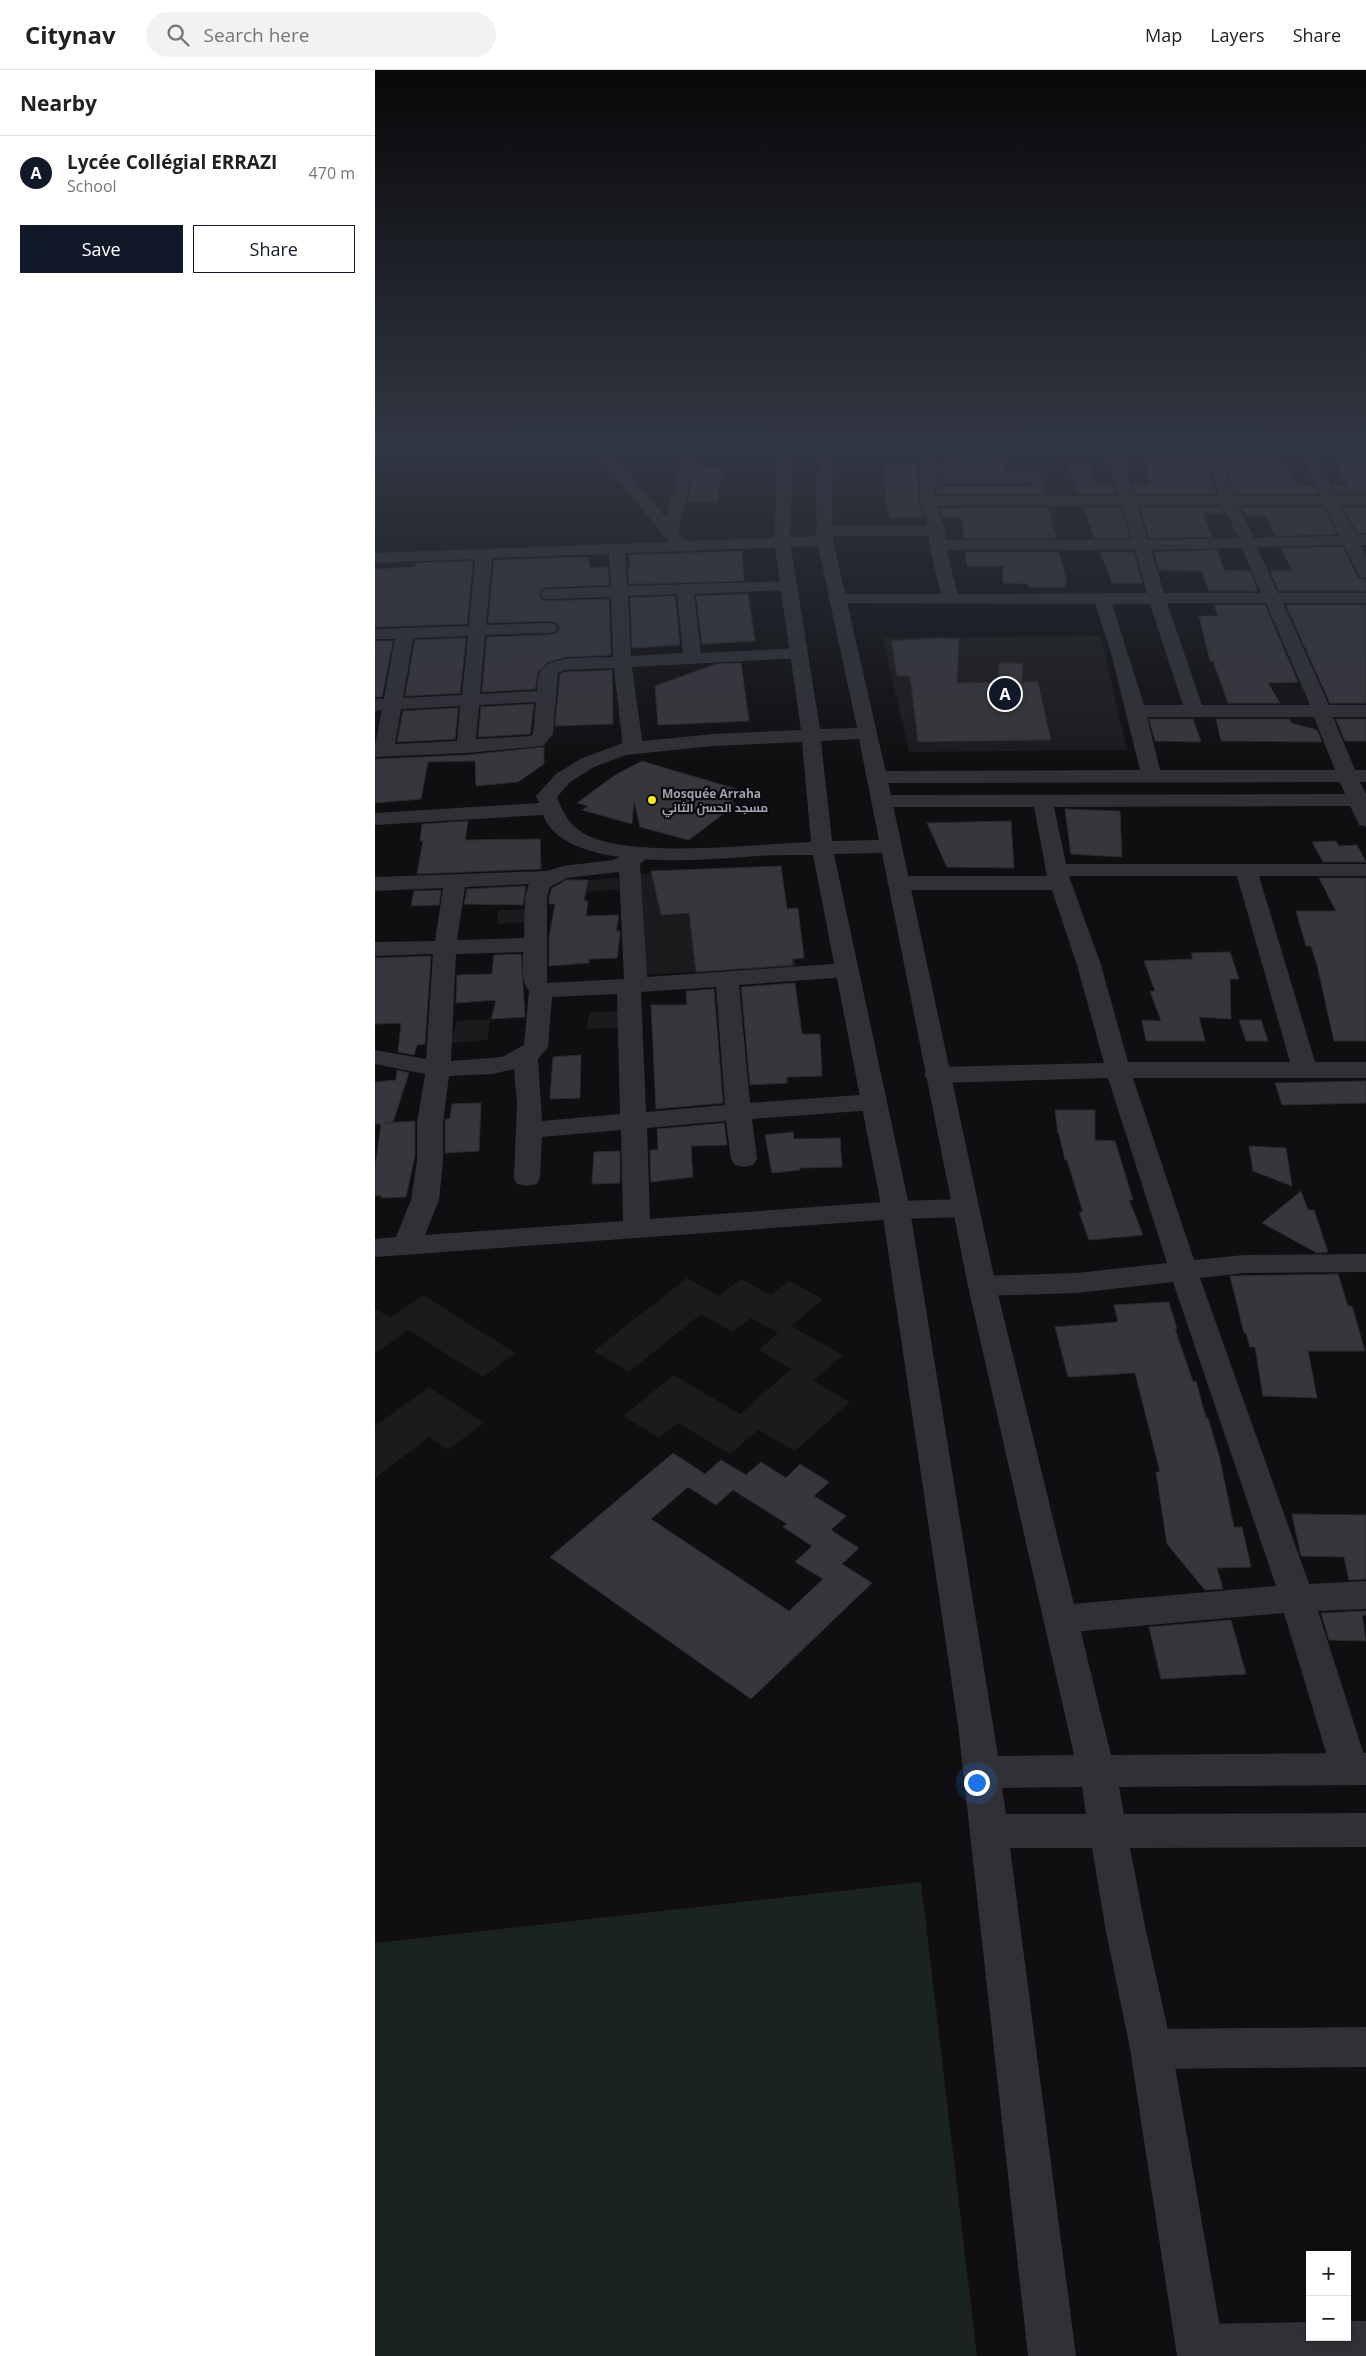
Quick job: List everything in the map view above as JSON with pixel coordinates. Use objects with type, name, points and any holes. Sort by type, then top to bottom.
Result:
[{"type":"street","points":[[375,558],[535,552]]},
{"type":"street","points":[[617,552],[625,705],[633,747]]},
{"type":"street","points":[[783,552],[811,736],[822,848],[896,1210],[983,1772],[1052,2356]]},
{"type":"street","points":[[827,552],[879,789],[981,1286],[1097,1771],[1107,1831],[1151,2049],[1201,2352],[1366,2344]]},
{"type":"street","points":[[940,552],[951,599]]},
{"type":"street","points":[[1143,552],[1194,711]]},
{"type":"street","points":[[1252,552],[1322,711],[1358,776],[1366,821]]},
{"type":"street","points":[[1354,552],[1366,573]]},
{"type":"street","points":[[466,747],[484,554]]},
{"type":"street","points":[[405,632],[383,704],[379,751],[529,743],[539,740],[543,734],[545,696],[550,670],[549,587],[619,591],[788,585]]},
{"type":"street","points":[[685,589],[693,658]]},
{"type":"street","points":[[1102,598],[1119,649],[1151,776]]},
{"type":"street","points":[[837,599],[1366,598]]},
{"type":"street","points":[[375,634],[477,630],[549,640]]},
{"type":"street","points":[[550,670],[561,665],[799,653]]},
{"type":"street","points":[[383,704],[545,696]]},
{"type":"street","points":[[1136,711],[1366,711]]},
{"type":"street","points":[[546,803],[563,778],[587,763],[605,755],[633,747],[713,740],[867,733]]},
{"type":"street","points":[[879,789],[1151,776],[1358,776]]},
{"type":"street","points":[[879,789],[1043,801],[1362,800]]},
{"type":"street","points":[[983,1772],[1358,1769],[1183,1270],[1118,1070],[1089,965],[1058,876],[1043,801]]},
{"type":"street","points":[[375,807],[546,803]]},
{"type":"street","points":[[375,819],[546,803]]},
{"type":"street","points":[[546,803],[563,830],[600,847],[635,858]]},
{"type":"street","points":[[375,884],[550,877],[635,858],[890,846]]},
{"type":"street","points":[[635,858],[633,985],[637,1229]]},
{"type":"street","points":[[898,883],[1246,870],[1366,870]]},
{"type":"street","points":[[1246,870],[1305,1070]]},
{"type":"street","points":[[550,877],[540,884],[536,897],[534,977],[536,985],[541,990],[847,970]]},
{"type":"street","points":[[407,1246],[425,1200],[430,1161],[430,1123],[438,1068],[445,947],[455,881]]},
{"type":"street","points":[[375,949],[535,945]]},
{"type":"street","points":[[727,979],[744,1160]]},
{"type":"street","points":[[375,1057],[438,1068],[502,1065],[526,1058],[537,1047],[541,990]]},
{"type":"street","points":[[526,1058],[529,1096],[527,1178]]},
{"type":"street","points":[[937,1075],[1118,1070],[1366,1070]]},
{"type":"street","points":[[529,1130],[873,1102]]},
{"type":"street","points":[[375,1248],[896,1210],[965,1208]]},
{"type":"street","points":[[981,1286],[1077,1283],[1244,1264],[1366,1263]]},
{"type":"street","points":[[1061,1619],[1297,1598],[1366,1596]]},
{"type":"street","points":[[990,1831],[1366,1830]]},
{"type":"street","points":[[1151,2049],[1366,2047]]},
{"type":"shaded area","points":[[1101,636],[1127,750],[909,752],[883,638]]},
{"type":"shaded area","points":[[781,866],[796,967],[636,975],[632,874]]},
{"type":"shaded area","points":[[618,878],[619,889],[586,892],[588,880]]},
{"type":"shaded area","points":[[526,909],[525,922],[497,924],[498,910]]},
{"type":"shaded area","points":[[621,1011],[620,1028],[586,1029],[590,1012]]},
{"type":"shaded area","points":[[491,1019],[487,1040],[450,1043],[457,1021]]},
{"type":"shaded area","points":[[687,1278],[719,1296],[741,1279],[771,1295],[789,1281],[823,1299],[791,1326],[843,1355],[813,1381],[850,1402],[795,1451],[758,1430],[730,1454],[678,1423],[659,1438],[623,1416],[674,1375],[740,1414],[791,1369],[759,1350],[778,1333],[751,1318],[733,1332],[701,1314],[629,1372],[594,1351]]},
{"type":"shaded area","points":[[423,1295],[515,1353],[483,1377],[408,1330],[375,1354],[375,1308],[390,1318]]},
{"type":"shaded area","points":[[429,1387],[484,1423],[448,1450],[429,1437],[375,1478],[375,1426]]},
{"type":"shaded area","points":[[921,1882],[977,2356],[375,2356],[375,1943]]},
{"type":"building","points":[[742,552],[744,581],[629,584],[628,567],[631,567],[629,555]]},
{"type":"building","points":[[965,552],[1059,552],[1067,583],[1065,583],[1066,587],[1028,587],[1028,584],[1003,583],[1003,566],[967,566]]},
{"type":"building","points":[[1100,552],[1134,552],[1142,583],[1112,583]]},
{"type":"building","points":[[1154,552],[1218,552],[1224,570],[1250,571],[1258,591],[1209,591],[1202,571],[1159,570]]},
{"type":"building","points":[[1283,552],[1345,552],[1358,578],[1366,580],[1366,591],[1279,591],[1270,571],[1292,571]]},
{"type":"building","points":[[588,557],[590,568],[608,567],[609,585],[549,587],[541,589],[539,595],[543,600],[549,601],[609,599],[611,655],[566,657],[548,662],[538,672],[535,689],[482,692],[487,637],[549,635],[557,633],[560,628],[557,623],[549,621],[488,623],[494,560]]},
{"type":"building","points":[[473,561],[467,624],[375,627],[375,569],[415,567],[416,563]]},
{"type":"building","points":[[748,594],[755,641],[702,644],[696,596]]},
{"type":"building","points":[[675,596],[680,645],[632,648],[630,598]]},
{"type":"building","points":[[1214,605],[1265,605],[1298,682],[1268,683],[1280,703],[1228,703],[1213,661],[1210,661],[1199,616],[1218,616]]},
{"type":"building","points":[[1286,605],[1366,605],[1366,703],[1330,703]]},
{"type":"building","points":[[466,638],[460,693],[405,696],[415,640]]},
{"type":"building","points":[[939,638],[959,639],[957,683],[999,682],[999,663],[1023,663],[1022,682],[1038,682],[1051,740],[918,742],[910,676],[897,676],[891,641]]},
{"type":"building","points":[[375,641],[393,641],[382,697],[375,697]]},
{"type":"building","points":[[741,663],[749,721],[658,725],[655,686],[716,664]]},
{"type":"building","points":[[612,670],[613,724],[555,726],[560,674],[564,672]]},
{"type":"building","points":[[534,704],[530,734],[478,737],[481,707]]},
{"type":"building","points":[[458,708],[455,739],[397,742],[403,711]]},
{"type":"building","points":[[1149,719],[1193,719],[1201,742],[1155,741]]},
{"type":"building","points":[[1216,719],[1289,719],[1291,723],[1317,730],[1322,742],[1221,741]]},
{"type":"building","points":[[1336,719],[1366,719],[1366,741],[1345,741]]},
{"type":"building","points":[[544,747],[544,764],[518,782],[476,786],[475,761],[428,762],[421,799],[375,803],[375,759],[466,755]]},
{"type":"building","name":"Mosquée Arraha مسجد الحسن الثاني","points":[[642,761],[747,792],[730,802],[736,804],[689,840],[640,827],[634,801],[632,824],[582,810],[588,806],[577,803],[615,775]]},
{"type":"building","points":[[1065,809],[1120,811],[1122,857],[1071,854]]},
{"type":"building","points":[[468,821],[465,840],[540,839],[541,869],[417,874],[423,841],[420,841],[422,824]]},
{"type":"building","points":[[1011,821],[1014,868],[947,867],[927,823]]},
{"type":"building","points":[[1336,841],[1339,846],[1357,845],[1366,862],[1323,862],[1312,842]]},
{"type":"building","points":[[781,866],[787,909],[798,908],[804,958],[792,959],[793,965],[696,972],[689,913],[661,915],[651,871]]},
{"type":"building","points":[[1319,878],[1366,878],[1366,1041],[1334,1041],[1317,965],[1311,946],[1306,946],[1296,911],[1336,911]]},
{"type":"building","points":[[566,880],[588,880],[584,901],[588,901],[586,916],[619,915],[616,931],[620,931],[617,958],[589,959],[589,963],[549,966],[549,937],[555,904],[549,904],[549,897],[552,888]]},
{"type":"building","points":[[526,886],[523,905],[464,904],[467,889]]},
{"type":"building","points":[[441,890],[439,905],[411,906],[414,891]]},
{"type":"building","points":[[1230,952],[1239,979],[1230,979],[1231,1019],[1199,1017],[1205,1041],[1146,1041],[1142,1020],[1161,1021],[1150,991],[1155,991],[1144,961],[1193,959],[1191,953]]},
{"type":"building","points":[[521,954],[525,1017],[491,1019],[496,1000],[456,1003],[457,975],[492,974],[494,955]]},
{"type":"building","points":[[431,956],[425,1044],[417,1045],[414,1055],[398,1052],[401,1023],[375,1024],[375,958]]},
{"type":"building","points":[[795,983],[802,1034],[820,1034],[822,1076],[787,1077],[787,1083],[750,1085],[741,987]]},
{"type":"building","points":[[714,989],[723,1103],[656,1109],[651,1005],[687,1005],[686,991]]},
{"type":"building","points":[[1239,1020],[1261,1020],[1268,1041],[1246,1041]]},
{"type":"building","points":[[581,1055],[580,1098],[550,1099],[553,1057]]},
{"type":"building","points":[[397,1070],[409,1073],[393,1122],[384,1123],[415,1121],[415,1155],[406,1197],[381,1198],[381,1195],[375,1196],[375,1168],[381,1124],[375,1124],[375,1082],[396,1080]]},
{"type":"building","points":[[1366,1081],[1366,1103],[1282,1105],[1275,1083]]},
{"type":"building","points":[[481,1103],[479,1151],[445,1153],[445,1119],[450,1119],[452,1104]]},
{"type":"building","points":[[1055,1110],[1095,1110],[1095,1140],[1115,1141],[1133,1200],[1129,1200],[1143,1235],[1089,1240],[1079,1212],[1083,1212],[1058,1134]]},
{"type":"building","points":[[724,1123],[727,1145],[691,1146],[693,1177],[651,1182],[650,1150],[658,1150],[657,1129]]},
{"type":"building","points":[[793,1132],[794,1139],[840,1138],[842,1167],[800,1168],[800,1170],[772,1173],[765,1135]]},
{"type":"building","points":[[1249,1146],[1286,1148],[1292,1186],[1253,1171]]},
{"type":"building","points":[[620,1151],[620,1183],[592,1184],[594,1152]]},
{"type":"building","points":[[1301,1191],[1308,1210],[1314,1210],[1328,1252],[1317,1253],[1262,1223]]},
{"type":"building","points":[[1338,1274],[1348,1306],[1352,1306],[1365,1351],[1308,1351],[1317,1398],[1263,1396],[1255,1347],[1250,1347],[1246,1333],[1244,1333],[1230,1276]]},
{"type":"building","points":[[1169,1302],[1177,1329],[1175,1329],[1193,1382],[1196,1381],[1219,1455],[1234,1527],[1242,1527],[1251,1567],[1217,1568],[1223,1589],[1205,1590],[1167,1544],[1156,1472],[1160,1472],[1135,1373],[1068,1377],[1055,1327],[1118,1322],[1114,1305]]},
{"type":"building","points":[[673,1453],[705,1474],[721,1460],[746,1475],[761,1462],[786,1478],[800,1464],[829,1482],[814,1496],[846,1516],[831,1530],[859,1548],[842,1564],[872,1583],[751,1699],[550,1557]],"holes":[[[688,1487],[716,1505],[733,1490],[787,1524],[783,1527],[812,1546],[795,1562],[823,1579],[789,1611],[651,1519]]]},
{"type":"building","points":[[1292,1514],[1366,1515],[1366,1579],[1349,1580],[1344,1557],[1301,1556]]},
{"type":"building","points":[[1366,1611],[1366,1615],[1362,1615],[1366,1641],[1329,1640],[1321,1613]]},
{"type":"building","points":[[1231,1620],[1246,1674],[1161,1679],[1149,1627]]},
{"type":"place","name":"Lycée Collégial ERRAZI","points":[[1005,694]]},
{"type":"place","name":"Mosquée Arraha مسجد الحسن الثاني","points":[[652,800]]}]
